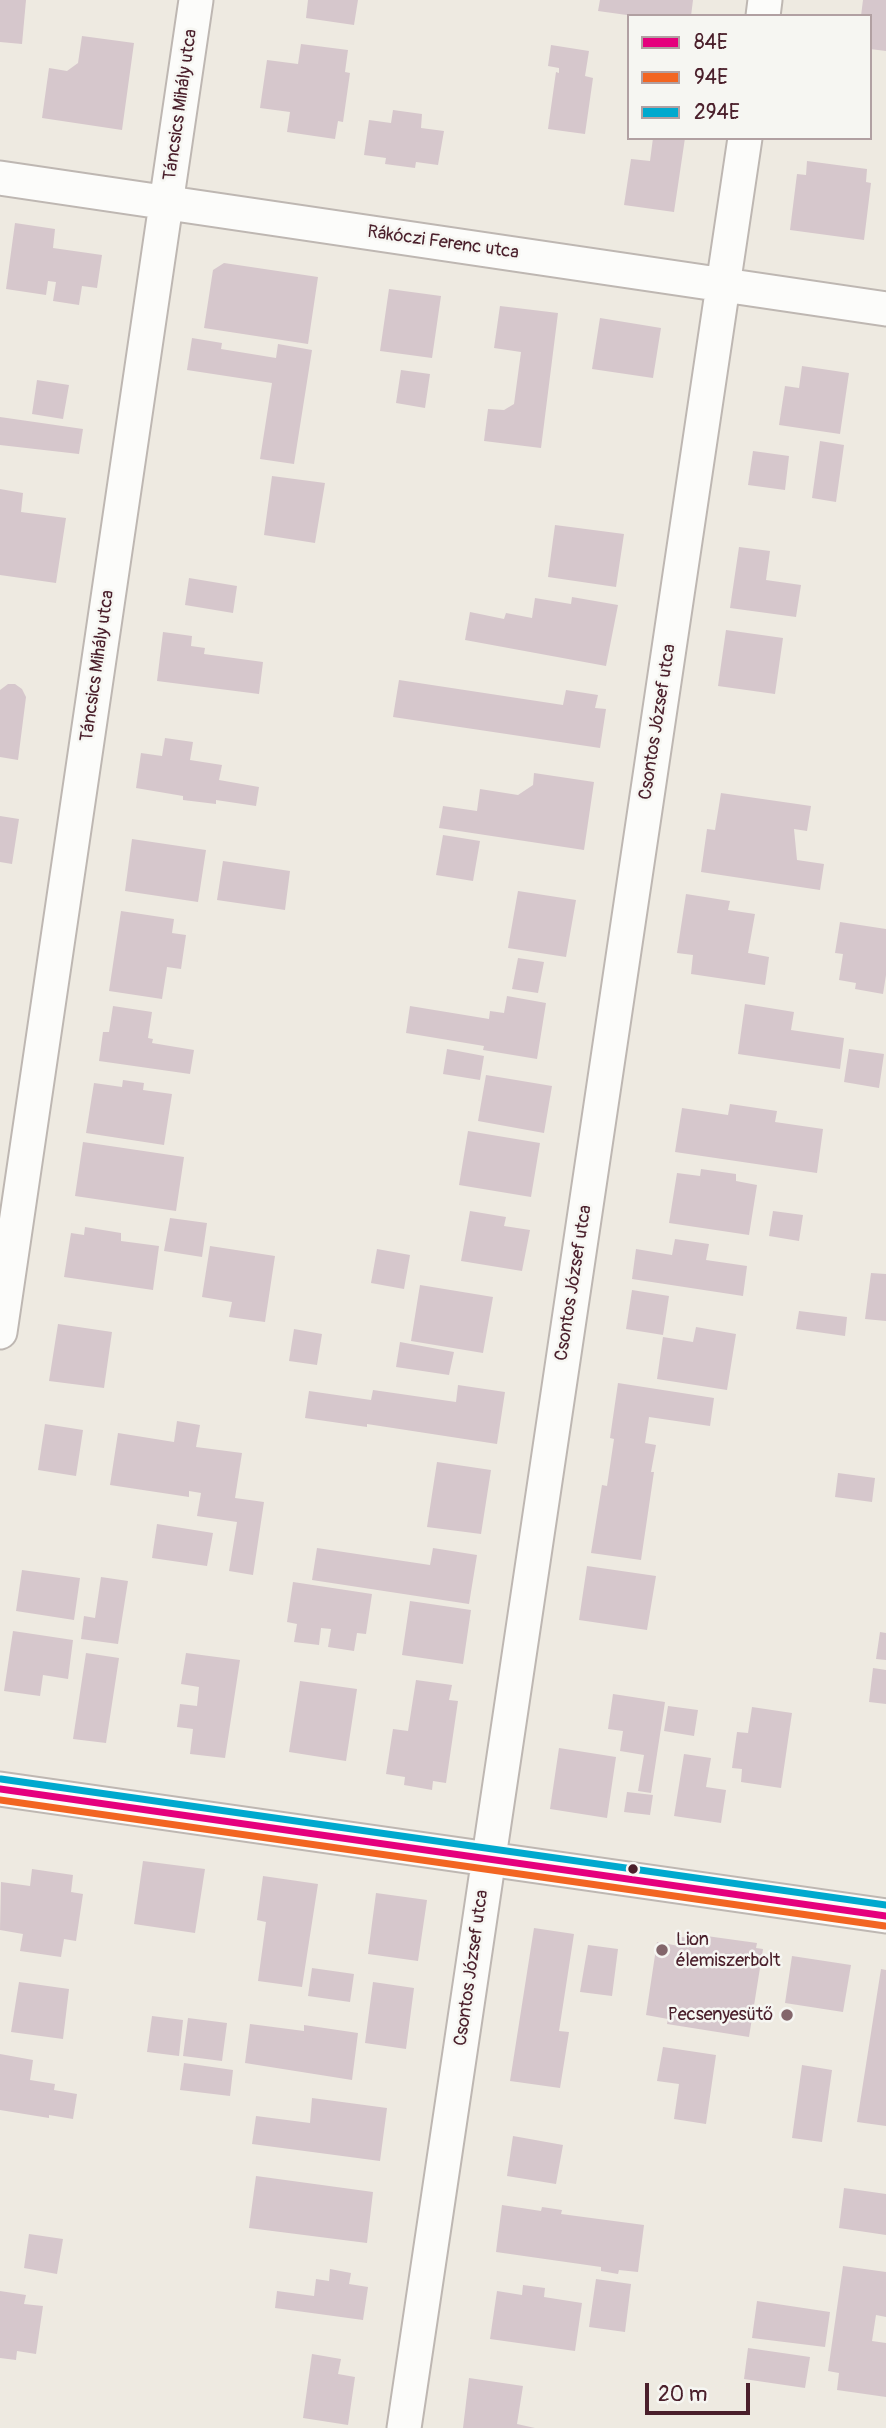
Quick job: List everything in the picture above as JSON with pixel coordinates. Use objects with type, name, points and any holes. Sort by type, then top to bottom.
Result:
[{"type":"street","name":"Táncsics Mihály utca","points":[[0,1332],[196,0]]},
{"type":"street","name":"Csontos József utca","points":[[404,2428],[746,140]]},
{"type":"street","name":"Rákóczi Ferenc utca","points":[[0,178],[886,309]]},
{"type":"street","points":[[0,1789],[886,1916]]},
{"type":"building","points":[[0,0],[26,0],[22,44],[0,42]]},
{"type":"building","points":[[308,0],[358,0],[354,25],[306,18]]},
{"type":"building","points":[[600,0],[693,0],[691,14],[627,15],[598,11]]},
{"type":"building","points":[[863,0],[886,0],[886,51],[872,49],[872,14],[861,14]]},
{"type":"building","points":[[82,36],[134,43],[122,130],[42,118],[49,68],[67,71],[78,63]]},
{"type":"building","points":[[301,44],[348,50],[345,72],[350,73],[343,122],[338,121],[335,139],[287,132],[290,112],[260,108],[267,60],[298,64]]},
{"type":"building","points":[[551,45],[589,51],[585,76],[593,78],[585,134],[548,129],[556,72],[559,73],[559,68],[548,66]]},
{"type":"building","points":[[393,110],[422,114],[421,128],[444,131],[438,165],[416,162],[415,168],[385,164],[386,158],[364,155],[369,120],[391,123]]},
{"type":"building","points":[[653,140],[685,140],[674,212],[624,205],[631,159],[650,161]]},
{"type":"building","points":[[807,161],[867,169],[866,182],[871,183],[864,240],[790,230],[797,174],[806,175]]},
{"type":"building","points":[[15,223],[55,229],[53,248],[102,255],[97,288],[82,286],[79,305],[53,301],[56,282],[48,281],[46,295],[6,289]]},
{"type":"building","points":[[224,263],[318,277],[308,344],[204,328],[213,270]]},
{"type":"building","points":[[389,289],[441,296],[432,358],[380,351]]},
{"type":"building","points":[[500,306],[558,313],[541,448],[484,441],[488,409],[504,410],[514,404],[521,352],[494,348]]},
{"type":"building","points":[[600,318],[661,328],[653,378],[592,369]]},
{"type":"building","points":[[192,338],[222,343],[221,349],[276,358],[278,344],[312,350],[294,464],[260,459],[272,383],[187,370]]},
{"type":"building","points":[[802,366],[849,373],[840,434],[779,425],[785,386],[799,388]]},
{"type":"building","points":[[401,370],[430,374],[425,408],[396,403]]},
{"type":"building","points":[[37,380],[69,385],[63,419],[32,414]]},
{"type":"building","points":[[0,417],[83,429],[79,454],[0,445]]},
{"type":"building","points":[[820,441],[844,445],[836,502],[812,498]]},
{"type":"building","points":[[753,451],[789,456],[785,490],[748,485]]},
{"type":"building","points":[[272,476],[325,483],[315,543],[264,535]]},
{"type":"building","points":[[0,489],[23,493],[21,512],[66,518],[56,583],[0,575]]},
{"type":"building","points":[[555,525],[624,534],[616,587],[548,577]]},
{"type":"building","points":[[739,547],[770,551],[766,580],[801,585],[796,617],[730,608]]},
{"type":"building","points":[[189,578],[237,586],[233,613],[185,605]]},
{"type":"building","points":[[572,597],[618,605],[606,666],[465,640],[470,612],[504,619],[506,613],[532,618],[535,598],[571,604]]},
{"type":"building","points":[[726,630],[783,638],[775,694],[718,686]]},
{"type":"building","points":[[163,632],[192,636],[191,646],[205,648],[204,654],[263,662],[259,694],[157,681]]},
{"type":"building","points":[[399,680],[563,705],[566,690],[598,695],[595,708],[606,709],[600,748],[393,717]]},
{"type":"building","points":[[8,684],[15,684],[22,689],[26,697],[18,760],[0,757],[0,690]]},
{"type":"building","points":[[165,738],[193,742],[190,760],[222,765],[219,780],[259,787],[256,806],[216,800],[216,804],[183,800],[183,796],[136,788],[141,753],[162,756]]},
{"type":"building","points":[[534,773],[594,782],[584,850],[439,828],[443,806],[477,811],[480,789],[518,795],[533,785]]},
{"type":"building","points":[[721,793],[811,806],[807,831],[794,829],[797,860],[824,864],[820,890],[701,872],[707,829],[715,830]]},
{"type":"building","points":[[0,816],[19,819],[12,864],[0,862]]},
{"type":"building","points":[[443,835],[480,841],[473,881],[436,875]]},
{"type":"building","points":[[132,839],[206,850],[198,902],[125,891]]},
{"type":"building","points":[[223,861],[290,871],[285,910],[217,900]]},
{"type":"building","points":[[518,891],[576,900],[566,957],[508,948]]},
{"type":"building","points":[[686,894],[730,901],[728,910],[755,914],[748,953],[769,957],[765,985],[691,974],[693,955],[677,953]]},
{"type":"building","points":[[121,911],[174,919],[172,933],[186,935],[181,969],[167,967],[162,999],[109,991]]},
{"type":"building","points":[[840,922],[886,929],[886,975],[883,994],[855,989],[856,983],[839,980],[843,954],[835,953]]},
{"type":"building","points":[[518,958],[544,962],[538,993],[512,989]]},
{"type":"building","points":[[507,996],[546,1003],[537,1059],[483,1050],[484,1046],[406,1033],[410,1006],[489,1019],[490,1011],[504,1013]]},
{"type":"building","points":[[745,1004],[794,1012],[791,1030],[844,1038],[840,1069],[738,1054]]},
{"type":"building","points":[[113,1006],[152,1012],[148,1038],[153,1039],[152,1043],[194,1050],[190,1074],[99,1061],[103,1032],[109,1032]]},
{"type":"building","points":[[447,1049],[484,1056],[480,1080],[443,1074]]},
{"type":"building","points":[[849,1049],[884,1054],[879,1088],[844,1082]]},
{"type":"building","points":[[486,1075],[552,1086],[544,1133],[478,1121]]},
{"type":"building","points":[[123,1080],[144,1083],[143,1090],[172,1094],[164,1145],[86,1133],[94,1083],[122,1087]]},
{"type":"building","points":[[730,1104],[777,1111],[775,1122],[823,1129],[817,1173],[675,1152],[682,1108],[728,1115]]},
{"type":"building","points":[[468,1131],[540,1143],[531,1197],[459,1185]]},
{"type":"building","points":[[83,1142],[184,1157],[176,1211],[75,1196]]},
{"type":"building","points":[[701,1169],[736,1174],[736,1181],[757,1185],[749,1235],[669,1223],[677,1173],[700,1176]]},
{"type":"building","points":[[470,1211],[506,1217],[504,1226],[530,1230],[522,1271],[461,1261]]},
{"type":"building","points":[[773,1211],[803,1215],[799,1241],[769,1236]]},
{"type":"building","points":[[170,1218],[207,1223],[202,1257],[164,1251]]},
{"type":"building","points":[[85,1227],[121,1233],[121,1241],[159,1246],[153,1290],[64,1277],[71,1233],[84,1235]]},
{"type":"building","points":[[675,1239],[709,1244],[706,1260],[747,1266],[743,1296],[632,1279],[636,1249],[672,1255]]},
{"type":"building","points":[[210,1246],[275,1256],[265,1322],[229,1317],[232,1302],[202,1297]]},
{"type":"building","points":[[377,1249],[410,1255],[404,1289],[371,1283]]},
{"type":"building","points":[[871,1273],[886,1274],[886,1321],[865,1319]]},
{"type":"building","points":[[420,1285],[493,1297],[483,1353],[411,1341]]},
{"type":"building","points":[[632,1290],[669,1296],[663,1335],[626,1329]]},
{"type":"building","points":[[799,1311],[847,1317],[845,1336],[796,1329]]},
{"type":"building","points":[[58,1324],[112,1332],[104,1388],[49,1381]]},
{"type":"building","points":[[696,1327],[736,1334],[727,1390],[657,1379],[663,1337],[693,1342]]},
{"type":"building","points":[[294,1329],[322,1334],[317,1365],[289,1361]]},
{"type":"building","points":[[400,1342],[454,1352],[449,1375],[396,1367]]},
{"type":"building","points":[[618,1383],[714,1398],[710,1426],[649,1417],[645,1443],[656,1445],[641,1560],[591,1553],[602,1485],[607,1486],[614,1439],[610,1438]]},
{"type":"building","points":[[458,1385],[505,1392],[497,1444],[367,1424],[367,1427],[305,1418],[309,1391],[371,1400],[373,1390],[456,1402]]},
{"type":"building","points":[[177,1421],[200,1425],[196,1447],[242,1453],[235,1498],[264,1502],[253,1575],[229,1571],[237,1522],[197,1516],[201,1493],[189,1491],[189,1497],[110,1485],[118,1433],[174,1442]]},
{"type":"building","points":[[45,1424],[83,1430],[76,1476],[38,1470]]},
{"type":"building","points":[[437,1462],[491,1470],[481,1534],[427,1527]]},
{"type":"building","points":[[838,1473],[875,1478],[872,1502],[835,1497]]},
{"type":"building","points":[[157,1524],[213,1533],[207,1566],[152,1558]]},
{"type":"building","points":[[317,1548],[430,1565],[433,1548],[477,1555],[469,1604],[312,1580]]},
{"type":"building","points":[[587,1566],[656,1576],[647,1630],[579,1620]]},
{"type":"building","points":[[22,1570],[80,1578],[74,1620],[16,1611]]},
{"type":"building","points":[[101,1577],[128,1581],[118,1644],[81,1639],[84,1616],[95,1618]]},
{"type":"building","points":[[293,1582],[372,1594],[366,1634],[357,1633],[354,1651],[328,1647],[331,1629],[321,1628],[319,1645],[294,1642],[297,1624],[287,1622]]},
{"type":"building","points":[[410,1601],[471,1610],[463,1664],[402,1655]]},
{"type":"building","points":[[13,1631],[73,1640],[68,1679],[43,1675],[40,1696],[4,1691]]},
{"type":"building","points":[[880,1632],[886,1633],[886,1660],[876,1659]]},
{"type":"building","points":[[86,1653],[119,1658],[106,1743],[73,1739]]},
{"type":"building","points":[[186,1653],[240,1660],[225,1758],[190,1754],[193,1729],[177,1727],[180,1704],[197,1706],[199,1687],[181,1684]]},
{"type":"building","points":[[873,1668],[886,1670],[886,1704],[869,1702]]},
{"type":"building","points":[[416,1680],[452,1685],[449,1700],[458,1701],[446,1783],[433,1781],[432,1790],[404,1785],[405,1777],[386,1774],[393,1729],[408,1731]]},
{"type":"building","points":[[300,1681],[357,1689],[346,1761],[289,1752]]},
{"type":"building","points":[[613,1694],[665,1702],[651,1793],[638,1791],[644,1755],[620,1751],[623,1731],[608,1729]]},
{"type":"building","points":[[668,1706],[698,1710],[694,1736],[664,1731]]},
{"type":"building","points":[[752,1707],[792,1713],[781,1788],[741,1782],[742,1769],[732,1768],[737,1732],[748,1733]]},
{"type":"building","points":[[559,1748],[616,1757],[607,1818],[550,1809]]},
{"type":"building","points":[[684,1754],[711,1758],[706,1787],[726,1790],[721,1823],[674,1816]]},
{"type":"building","points":[[627,1792],[653,1795],[650,1815],[624,1812]]},
{"type":"building","points":[[143,1861],[205,1869],[195,1933],[134,1924]]},
{"type":"building","points":[[32,1869],[73,1875],[71,1892],[83,1894],[76,1941],[64,1939],[61,1957],[20,1951],[23,1934],[0,1930],[1,1882],[30,1886]]},
{"type":"building","points":[[263,1876],[318,1884],[302,1987],[258,1981],[266,1922],[257,1920]]},
{"type":"building","points":[[376,1893],[427,1900],[418,1961],[368,1954]]},
{"type":"building","points":[[534,1928],[574,1934],[559,2031],[569,2032],[560,2088],[510,2081]]},
{"type":"building","points":[[692,1934],[757,1943],[756,1948],[763,1949],[749,2037],[667,2024],[668,2019],[646,2015],[657,1942],[679,1946],[680,1937],[691,1938]]},
{"type":"building","points":[[588,1945],[618,1949],[612,1996],[580,1992]]},
{"type":"building","points":[[792,1956],[851,1965],[843,2012],[785,2003]]},
{"type":"building","points":[[312,1968],[354,1974],[350,2002],[308,1996]]},
{"type":"building","points":[[881,1969],[886,1970],[886,2126],[857,2122]]},
{"type":"building","points":[[19,1982],[69,1989],[63,2039],[11,2032]]},
{"type":"building","points":[[373,1982],[414,1988],[406,2049],[365,2043]]},
{"type":"building","points":[[152,2016],[183,2020],[179,2056],[147,2052]]},
{"type":"building","points":[[188,2018],[227,2023],[222,2061],[183,2056]]},
{"type":"building","points":[[250,2024],[304,2031],[304,2025],[358,2033],[352,2080],[245,2063]]},
{"type":"building","points":[[663,2047],[716,2055],[706,2124],[674,2119],[679,2084],[657,2081]]},
{"type":"building","points":[[0,2054],[33,2060],[30,2080],[55,2084],[54,2090],[77,2094],[73,2119],[0,2110]]},
{"type":"building","points":[[184,2063],[233,2070],[230,2096],[180,2090]]},
{"type":"building","points":[[802,2065],[832,2070],[822,2142],[792,2138]]},
{"type":"building","points":[[312,2098],[387,2108],[380,2161],[252,2144],[256,2116],[310,2123]]},
{"type":"building","points":[[513,2136],[563,2145],[556,2184],[507,2176]]},
{"type":"building","points":[[256,2176],[373,2192],[367,2243],[249,2228]]},
{"type":"building","points":[[844,2188],[886,2194],[886,2235],[839,2228]]},
{"type":"building","points":[[502,2205],[541,2211],[542,2207],[562,2210],[561,2214],[644,2225],[638,2272],[619,2270],[618,2274],[601,2271],[601,2267],[496,2252]]},
{"type":"building","points":[[29,2234],[63,2239],[57,2274],[24,2268]]},
{"type":"building","points":[[843,2266],[886,2272],[886,2317],[876,2315],[872,2341],[886,2343],[886,2397],[837,2390],[839,2373],[828,2371]]},
{"type":"building","points":[[330,2269],[351,2273],[349,2284],[368,2287],[363,2320],[275,2308],[277,2291],[314,2296],[316,2279],[329,2281]]},
{"type":"building","points":[[596,2279],[631,2284],[625,2332],[589,2327]]},
{"type":"building","points":[[523,2285],[545,2288],[544,2297],[582,2303],[575,2351],[490,2339],[497,2291],[522,2295]]},
{"type":"building","points":[[0,2291],[26,2295],[24,2304],[43,2306],[36,2354],[17,2351],[16,2360],[0,2358]]},
{"type":"building","points":[[757,2301],[830,2312],[825,2347],[752,2338]]},
{"type":"building","points":[[748,2348],[810,2357],[805,2388],[744,2379]]},
{"type":"building","points":[[312,2354],[341,2359],[338,2374],[355,2377],[348,2425],[303,2418]]},
{"type":"building","points":[[469,2378],[523,2386],[517,2424],[535,2428],[463,2428]]},
{"type":"transit line","name":"294E","points":[[1,1779],[886,1905]]},
{"type":"transit line","name":"84E","points":[[0,1789],[886,1916]]},
{"type":"transit line","name":"94E","points":[[0,1800],[885,1926]]},
{"type":"place","name":"Lion élemiszerbolt","points":[[662,1950]]},
{"type":"place","name":"Pecsenyesütő","points":[[787,2015]]}]
